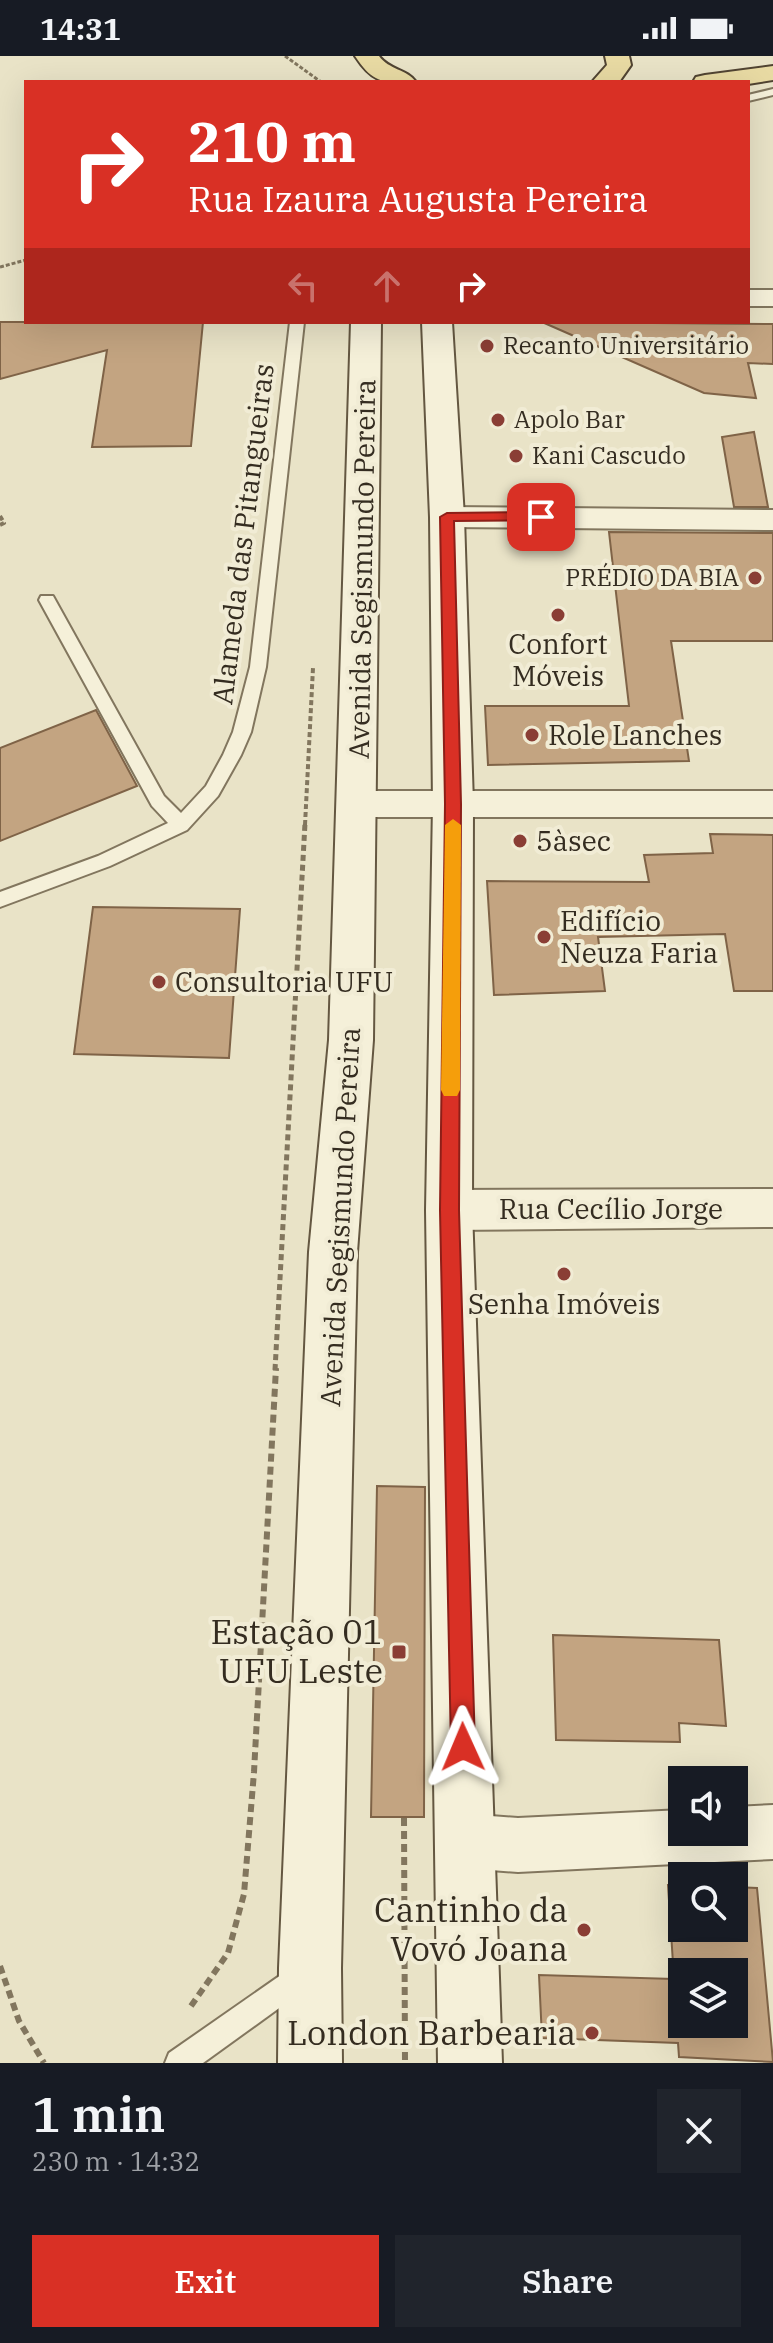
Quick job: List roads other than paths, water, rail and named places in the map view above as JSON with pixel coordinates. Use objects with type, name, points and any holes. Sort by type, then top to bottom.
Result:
[{"type":"main road","points":[[606,80],[619,65],[617,56]]},
{"type":"main road","points":[[373,70],[399,80]]},
{"type":"main road","points":[[720,80],[773,73]]},
{"type":"main road","name":"Avenida Segismundo Pereira","points":[[310,2063],[310,1968],[333,1252],[351,1040],[366,324]]},
{"type":"main road","points":[[437,324],[447,517],[453,804],[449,1210],[470,2063]]},
{"type":"street","points":[[750,298],[773,298]]},
{"type":"street","points":[[447,517],[773,520]]},
{"type":"street","points":[[357,804],[773,804]]},
{"type":"street","name":"Rua Cecílio Jorge","points":[[449,1210],[773,1208]]},
{"type":"street","points":[[465,1841],[518,1845],[773,1832]]},
{"type":"lane","points":[[750,98],[773,92]]},
{"type":"lane","name":"Alameda das Pitangueiras","points":[[0,900],[104,861],[181,825],[212,791],[232,755],[252,696],[258,667],[297,324]]},
{"type":"lane","points":[[47,600],[158,801],[181,825]]},
{"type":"lane","points":[[179,2063],[310,1968]]},
{"type":"place","name":"Recanto Universitário","points":[[487,346]]},
{"type":"place","name":"Apolo Bar","points":[[498,420]]},
{"type":"place","name":"Kani Cascudo","points":[[516,456]]},
{"type":"place","name":"PRÉDIO DA BIA","points":[[755,578]]},
{"type":"place","name":"Confort Móveis","points":[[558,615]]},
{"type":"place","name":"Role Lanches","points":[[532,735]]},
{"type":"place","name":"5àsec","points":[[520,841]]},
{"type":"place","name":"Edifício Neuza Faria","points":[[544,937]]},
{"type":"place","name":"Consultoria UFU","points":[[159,982]]},
{"type":"place","name":"Senha Imóveis","points":[[564,1274]]},
{"type":"place","name":"Estação 01 UFU Leste","points":[[399,1652]]},
{"type":"place","name":"Cantinho da Vovó Joana","points":[[584,1930]]},
{"type":"place","name":"London Barbearia","points":[[592,2033]]}]
